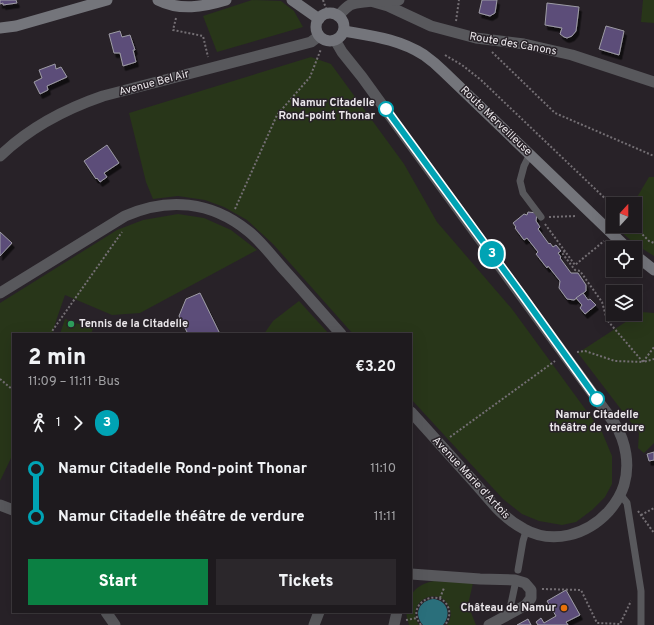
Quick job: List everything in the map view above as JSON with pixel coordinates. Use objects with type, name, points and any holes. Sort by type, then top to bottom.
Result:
[{"type":"main road","points":[[0,28],[16,26],[108,0]]},
{"type":"main road","points":[[158,0],[170,5],[201,7],[226,0]]},
{"type":"main road","points":[[292,0],[334,12],[341,19],[344,23],[344,31],[340,37],[326,39],[316,29],[316,24],[334,12]]},
{"type":"main road","name":"Route Merveilleuse","points":[[344,31],[389,40],[411,48],[424,55],[443,71],[620,241]]},
{"type":"main road","points":[[642,261],[654,270]]},
{"type":"street","points":[[334,12],[352,4],[367,1],[399,0]]},
{"type":"street","name":"Route des Canons","points":[[367,1],[388,6],[431,26],[476,38],[524,44],[572,55],[654,82]]},
{"type":"street","name":"Avenue Bel Air","points":[[0,156],[48,120],[89,101],[103,96],[326,39]]},
{"type":"street","name":"Avenue Marie d'Artois","points":[[326,39],[342,52],[365,82],[615,424],[625,450],[625,482],[616,503],[595,524],[582,531],[573,535],[555,537],[526,531],[513,523],[499,511],[412,413]]},
{"type":"street","points":[[0,293],[114,222],[130,214],[162,205],[187,204],[209,209],[238,223],[253,235],[340,333]]},
{"type":"street","points":[[0,506],[12,510]]},
{"type":"street","points":[[412,574],[515,580],[525,584],[531,590],[531,598],[526,605],[489,625]]},
{"type":"street","points":[[107,613],[115,625]]},
{"type":"street","points":[[314,625],[319,613]]},
{"type":"street","points":[[394,625],[397,613]]},
{"type":"lane","points":[[530,154],[524,166],[520,181],[523,193],[541,217]]},
{"type":"lane","points":[[620,494],[627,503],[642,600],[641,625]]},
{"type":"lane","points":[[518,570],[526,531]]},
{"type":"lane","points":[[511,604],[515,585]]},
{"type":"path","points":[[323,0],[334,12]]},
{"type":"path","points":[[454,32],[459,0]]},
{"type":"path","points":[[177,16],[173,30],[203,36],[208,58]]},
{"type":"path","points":[[476,38],[555,113],[654,156]]},
{"type":"path","points":[[230,219],[277,114],[310,77],[326,39]]},
{"type":"path","points":[[439,52],[462,65],[481,80],[606,199]]},
{"type":"path","points":[[591,213],[574,216],[541,217],[576,265],[612,234]]},
{"type":"path","points":[[51,333],[130,220],[130,214]]},
{"type":"path","points":[[641,233],[649,241],[654,243]]},
{"type":"path","points":[[565,251],[562,253],[575,270],[580,271],[602,302],[607,320],[643,362]]},
{"type":"path","points":[[643,362],[654,347]]},
{"type":"path","points":[[440,445],[564,354],[585,351],[615,361],[643,362],[654,359]]},
{"type":"path","points":[[0,379],[12,389]]},
{"type":"path","points":[[641,515],[654,508]]},
{"type":"path","points":[[531,590],[581,590],[597,623],[620,625],[627,607],[640,587]]},
{"type":"path","points":[[421,625],[418,622],[417,617],[418,608],[424,600],[433,598],[443,601],[448,607],[449,616],[445,625]]},
{"type":"green space","points":[[252,0],[281,1],[294,11],[303,27],[217,52],[203,16]]},
{"type":"green space","points":[[643,0],[654,0],[654,23],[641,22]]},
{"type":"green space","points":[[311,57],[331,64],[404,164],[437,222],[512,309],[602,432],[612,456],[612,484],[605,497],[592,510],[576,522],[562,525],[539,521],[522,514],[503,499],[412,400],[412,333],[352,333],[273,244],[247,220],[224,207],[205,200],[178,196],[153,199],[146,182],[129,113]]},
{"type":"green space","points":[[649,177],[654,177],[654,256],[642,248],[642,241],[632,241],[623,233],[642,233],[642,197],[637,197]]},
{"type":"green space","points":[[178,214],[204,218],[231,230],[257,250],[140,313],[112,315],[65,295],[52,333],[12,333],[12,456],[0,481],[0,303],[117,230],[143,220]]},
{"type":"green space","points":[[299,301],[328,333],[265,333],[273,321]]},
{"type":"green space","points":[[642,312],[654,313],[654,443],[644,453],[638,448],[639,433],[578,353],[627,321],[642,321]]},
{"type":"green space","name":"Tennis de la Citadelle","points":[[65,319],[93,329],[91,333],[60,333]]},
{"type":"green space","points":[[434,581],[473,583],[468,605],[476,625],[447,625],[451,616],[449,607],[444,600],[438,597],[431,597],[419,603],[416,609],[416,617],[419,625],[409,625],[406,613],[412,613],[412,594],[421,585]]},
{"type":"water","points":[[433,599],[442,602],[447,608],[446,621],[443,625],[423,625],[418,617],[419,609],[424,602]]},
{"type":"building","points":[[0,0],[16,0],[17,3],[3,5],[3,3],[0,4]]},
{"type":"building","points":[[482,0],[497,0],[495,13],[490,16],[479,13]]},
{"type":"building","points":[[547,3],[579,7],[576,31],[572,36],[567,38],[564,37],[560,34],[562,28],[545,25]]},
{"type":"building","points":[[606,26],[624,31],[619,55],[599,49]]},
{"type":"building","points":[[120,31],[122,37],[130,35],[135,50],[133,50],[136,62],[123,66],[120,53],[114,53],[109,34]]},
{"type":"building","points":[[55,64],[56,69],[61,67],[67,77],[47,86],[48,90],[40,94],[34,82],[42,78],[39,70]]},
{"type":"building","points":[[107,145],[119,163],[104,173],[107,177],[100,182],[97,178],[96,179],[84,161]]},
{"type":"building","points":[[528,212],[537,213],[536,221],[540,227],[538,229],[549,244],[550,243],[553,247],[556,245],[561,251],[558,253],[561,257],[560,258],[571,273],[578,273],[586,285],[586,291],[574,300],[567,299],[559,288],[560,281],[536,254],[538,252],[527,238],[524,240],[515,228],[516,227],[513,223],[524,214],[527,215]]},
{"type":"building","points":[[0,232],[12,243],[0,256]]},
{"type":"building","points":[[200,293],[220,333],[188,333],[179,316],[186,299]]},
{"type":"building","points":[[583,293],[588,300],[590,299],[596,305],[585,314],[580,308],[582,305],[576,298]]},
{"type":"building","points":[[654,452],[654,460],[649,461],[647,454]]},
{"type":"building","name":"Château de Namur","points":[[566,590],[580,615],[566,622],[568,625],[538,625],[536,622],[541,618],[544,623],[556,616],[547,601]]},
{"type":"building","name":"Château de Namur","points":[[528,619],[531,625],[517,625]]},
{"type":"bus line","name":"3","points":[[386,109],[597,399]]},
{"type":"place","name":"Namur Citadelle Rond-point Thonar","points":[[386,109]]},
{"type":"place","name":"Tennis de la Citadelle","points":[[71,324]]},
{"type":"place","name":"Namur Citadelle théâtre de verdure","points":[[597,399]]},
{"type":"place","name":"Château de Namur","points":[[564,608]]}]
